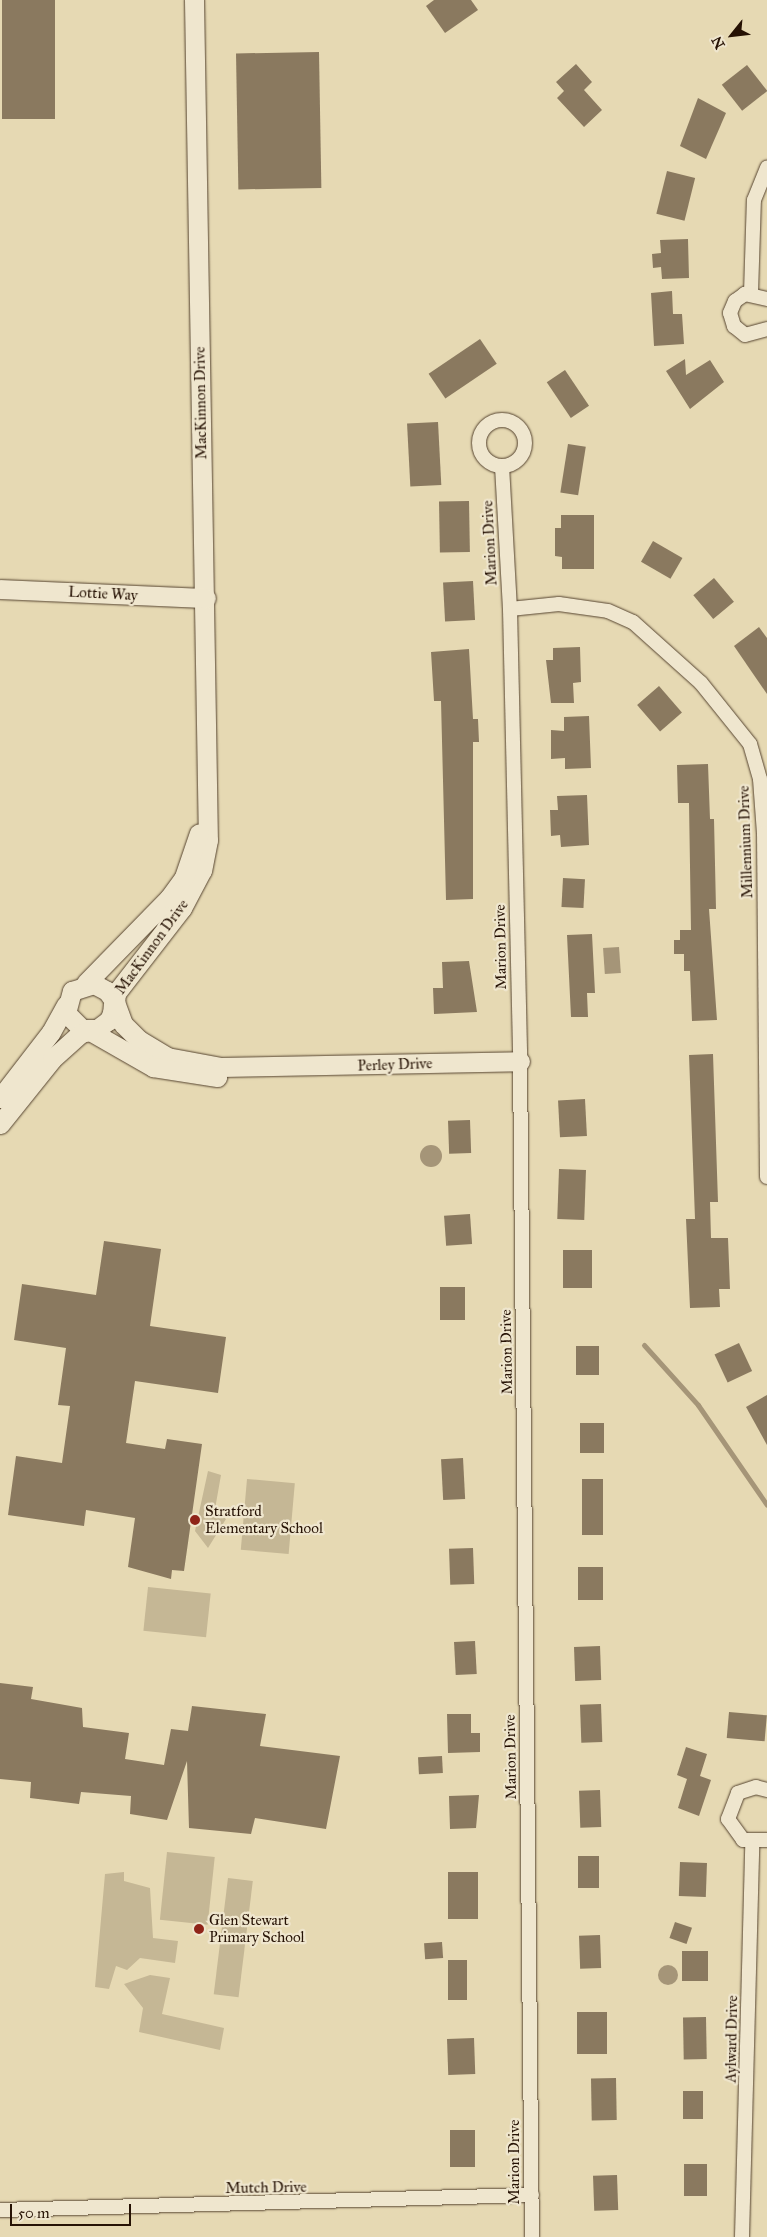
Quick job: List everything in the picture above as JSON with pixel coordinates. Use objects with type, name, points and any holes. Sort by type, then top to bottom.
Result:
[{"type":"street","name":"MacKinnon Drive","points":[[115,1002],[132,969],[182,908],[202,870],[208,840],[206,598],[194,0]]},
{"type":"street","points":[[751,293],[754,200],[767,168]]},
{"type":"street","points":[[767,299],[751,293],[735,301],[731,320],[745,335],[767,329]]},
{"type":"street","name":"Marion Drive","points":[[502,466],[510,609],[520,1061],[532,2237]]},
{"type":"street","name":"Lottie Way","points":[[0,589],[206,598]]},
{"type":"street","name":"Millennium Drive","points":[[510,609],[559,604],[608,611],[633,622],[695,677],[750,744],[760,779],[764,833],[767,1177]]},
{"type":"street","name":"MacKinnon Drive","points":[[86,984],[169,898],[184,877],[207,805]]},
{"type":"street","points":[[0,1098],[51,1032],[72,991],[86,984],[101,986],[115,1002],[109,1020],[90,1031],[81,1033],[52,1059],[0,1124]]},
{"type":"street","name":"Perley Drive","points":[[115,1002],[123,1024],[167,1057],[270,1069],[520,1061]]},
{"type":"street","points":[[66,1005],[70,1020],[90,1031]]},
{"type":"street","name":"Perley Drive","points":[[90,1031],[153,1067],[179,1074],[224,1078],[270,1069]]},
{"type":"street","points":[[767,1790],[747,1788],[729,1809],[731,1827],[752,1842],[767,1840]]},
{"type":"street","name":"Aylward Drive","points":[[742,2237],[752,1842]]},
{"type":"street","name":"Mutch Drive","points":[[0,2210],[532,2196]]},
{"type":"shaded area","points":[[619,947],[621,973],[605,974],[603,948]]},
{"type":"shaded area","points":[[431,1145],[439,1148],[442,1156],[439,1164],[431,1167],[423,1164],[420,1156],[423,1148]]},
{"type":"shaded area","points":[[208,1471],[221,1475],[215,1509],[226,1519],[208,1548],[195,1531]]},
{"type":"shaded area","points":[[247,1479],[295,1483],[289,1554],[241,1550]]},
{"type":"shaded area","points":[[148,1587],[211,1594],[206,1637],[143,1631]]},
{"type":"shaded area","points":[[167,1852],[215,1857],[208,1925],[160,1920]]},
{"type":"shaded area","points":[[124,1872],[124,1881],[150,1888],[153,1938],[178,1941],[175,1963],[140,1958],[127,1970],[116,1966],[109,1989],[95,1987],[105,1874]]},
{"type":"shaded area","points":[[228,1878],[253,1881],[239,1997],[214,1994]]},
{"type":"shaded area","points":[[668,1965],[675,1968],[678,1975],[675,1982],[668,1985],[661,1982],[658,1975],[661,1968]]},
{"type":"shaded area","points":[[150,1975],[170,1978],[162,2014],[224,2028],[220,2050],[139,2032],[143,2008],[124,1984]]},
{"type":"building","points":[[2,0],[55,0],[55,119],[2,119]]},
{"type":"building","points":[[434,0],[471,0],[478,10],[445,33],[426,6]]},
{"type":"building","points":[[319,52],[321,188],[238,189],[236,53]]},
{"type":"building","points":[[576,64],[592,82],[584,90],[602,110],[584,127],[557,98],[564,91],[556,82]]},
{"type":"building","points":[[747,65],[767,91],[742,111],[722,85]]},
{"type":"building","points":[[698,98],[726,113],[706,159],[680,146]]},
{"type":"building","points":[[667,171],[695,178],[684,221],[656,214]]},
{"type":"building","points":[[688,239],[689,278],[662,279],[661,267],[653,268],[652,254],[661,253],[660,240]]},
{"type":"building","points":[[672,291],[673,314],[682,314],[684,344],[654,346],[651,293]]},
{"type":"building","points":[[480,339],[497,364],[445,399],[429,374]]},
{"type":"building","points":[[685,359],[686,375],[710,360],[724,382],[690,409],[666,371]]},
{"type":"building","points":[[565,370],[589,406],[571,418],[547,382]]},
{"type":"building","points":[[438,422],[441,485],[410,487],[407,424]]},
{"type":"building","points":[[568,444],[586,447],[578,495],[560,492]]},
{"type":"building","points":[[469,501],[470,552],[440,553],[439,502]]},
{"type":"building","points":[[561,515],[594,515],[594,569],[562,569],[562,557],[555,556],[555,528],[561,528]]},
{"type":"building","points":[[653,541],[682,558],[670,579],[641,562]]},
{"type":"building","points":[[714,578],[734,602],[713,619],[693,595]]},
{"type":"building","points":[[473,581],[475,620],[445,622],[443,583]]},
{"type":"building","points":[[759,627],[767,638],[767,694],[734,646]]},
{"type":"building","points":[[580,647],[581,682],[573,683],[574,703],[551,703],[546,660],[553,660],[553,648]]},
{"type":"building","points":[[469,649],[473,719],[478,719],[479,742],[473,742],[473,899],[446,900],[441,701],[434,701],[431,652]]},
{"type":"building","points":[[659,686],[682,712],[660,731],[637,705]]},
{"type":"building","points":[[589,716],[591,768],[565,769],[565,758],[551,759],[551,730],[564,731],[564,717]]},
{"type":"building","points":[[708,764],[710,819],[714,819],[716,909],[709,909],[717,1020],[692,1021],[690,971],[684,971],[684,954],[674,954],[674,940],[680,940],[680,930],[691,930],[689,803],[678,803],[677,765]]},
{"type":"building","points":[[587,795],[589,845],[561,847],[560,835],[551,836],[550,810],[558,810],[557,796]]},
{"type":"building","points":[[563,878],[585,879],[583,908],[561,907]]},
{"type":"building","points":[[592,934],[595,993],[587,993],[588,1017],[571,1017],[567,935]]},
{"type":"building","points":[[469,961],[477,1012],[434,1014],[433,988],[443,988],[442,962]]},
{"type":"building","points":[[713,1054],[718,1202],[710,1202],[711,1238],[728,1238],[730,1289],[719,1289],[720,1307],[690,1308],[686,1219],[695,1219],[689,1055]]},
{"type":"building","points":[[585,1099],[587,1136],[560,1137],[558,1100]]},
{"type":"building","points":[[470,1120],[471,1153],[449,1154],[448,1121]]},
{"type":"building","points":[[559,1169],[586,1170],[584,1220],[557,1219]]},
{"type":"building","points":[[470,1214],[472,1244],[446,1246],[444,1216]]},
{"type":"building","points":[[104,1241],[161,1249],[150,1326],[226,1337],[218,1393],[135,1381],[126,1443],[165,1449],[167,1439],[202,1444],[184,1571],[172,1570],[171,1579],[128,1567],[135,1518],[86,1510],[84,1526],[8,1515],[16,1456],[62,1463],[70,1406],[58,1405],[66,1348],[14,1340],[22,1284],[96,1295]]},
{"type":"building","points":[[563,1250],[592,1250],[592,1288],[563,1288]]},
{"type":"building","points":[[440,1287],[465,1287],[465,1320],[440,1320]]},
{"type":"building","points":[[739,1343],[752,1371],[728,1383],[715,1354]]},
{"type":"building","points":[[576,1346],[599,1346],[599,1375],[576,1375]]},
{"type":"building","points":[[767,1395],[767,1445],[746,1407]]},
{"type":"building","points":[[580,1423],[604,1423],[604,1453],[580,1453]]},
{"type":"building","points":[[463,1458],[465,1499],[443,1500],[441,1459]]},
{"type":"building","points":[[582,1479],[603,1479],[603,1535],[582,1535]]},
{"type":"building","points":[[473,1548],[474,1584],[450,1585],[449,1549]]},
{"type":"building","points":[[578,1567],[603,1567],[603,1600],[578,1600]]},
{"type":"building","points":[[475,1641],[477,1674],[456,1675],[454,1642]]},
{"type":"building","points":[[600,1646],[601,1680],[575,1681],[574,1647]]},
{"type":"building","points":[[0,1683],[33,1687],[31,1699],[82,1708],[83,1727],[129,1733],[125,1759],[164,1765],[171,1729],[188,1731],[192,1706],[266,1714],[260,1746],[340,1756],[326,1829],[255,1818],[251,1834],[189,1828],[187,1761],[167,1820],[130,1814],[131,1796],[81,1792],[79,1804],[30,1798],[31,1782],[0,1779]]},
{"type":"building","points":[[601,1704],[602,1742],[581,1743],[580,1705]]},
{"type":"building","points":[[729,1712],[767,1715],[765,1741],[727,1738]]},
{"type":"building","points":[[447,1714],[471,1714],[471,1733],[480,1733],[480,1752],[448,1753]]},
{"type":"building","points":[[686,1747],[707,1754],[700,1776],[711,1780],[699,1816],[678,1808],[687,1779],[677,1775]]},
{"type":"building","points":[[442,1756],[443,1773],[419,1774],[418,1757]]},
{"type":"building","points":[[600,1790],[601,1827],[580,1828],[579,1791]]},
{"type":"building","points":[[479,1795],[476,1828],[450,1829],[449,1796]]},
{"type":"building","points":[[578,1856],[599,1856],[599,1888],[578,1888]]},
{"type":"building","points":[[680,1862],[707,1863],[706,1897],[679,1896]]},
{"type":"building","points":[[448,1872],[478,1872],[478,1919],[448,1919]]},
{"type":"building","points":[[675,1922],[692,1928],[686,1944],[669,1938]]},
{"type":"building","points":[[600,1935],[601,1968],[580,1969],[579,1936]]},
{"type":"building","points":[[442,1942],[443,1958],[425,1959],[424,1943]]},
{"type":"building","points":[[682,1951],[708,1951],[708,1981],[682,1981]]},
{"type":"building","points":[[448,1960],[467,1960],[467,2000],[448,2000]]},
{"type":"building","points":[[577,2012],[607,2012],[607,2054],[577,2054]]},
{"type":"building","points":[[683,2017],[706,2017],[707,2059],[684,2059]]},
{"type":"building","points":[[474,2038],[475,2074],[448,2075],[447,2039]]},
{"type":"building","points":[[591,2078],[616,2078],[617,2120],[592,2120]]},
{"type":"building","points":[[683,2091],[703,2091],[703,2119],[683,2119]]},
{"type":"building","points":[[450,2130],[475,2130],[475,2167],[450,2167]]},
{"type":"building","points":[[684,2164],[707,2164],[707,2196],[684,2196]]},
{"type":"building","points":[[617,2175],[618,2210],[594,2211],[593,2176]]},
{"type":"waterway","points":[[644,1345],[698,1405],[767,1505]]},
{"type":"place","name":"Stratford Elementary School","points":[[195,1520]]},
{"type":"place","name":"Glen Stewart Primary School","points":[[199,1929]]}]
